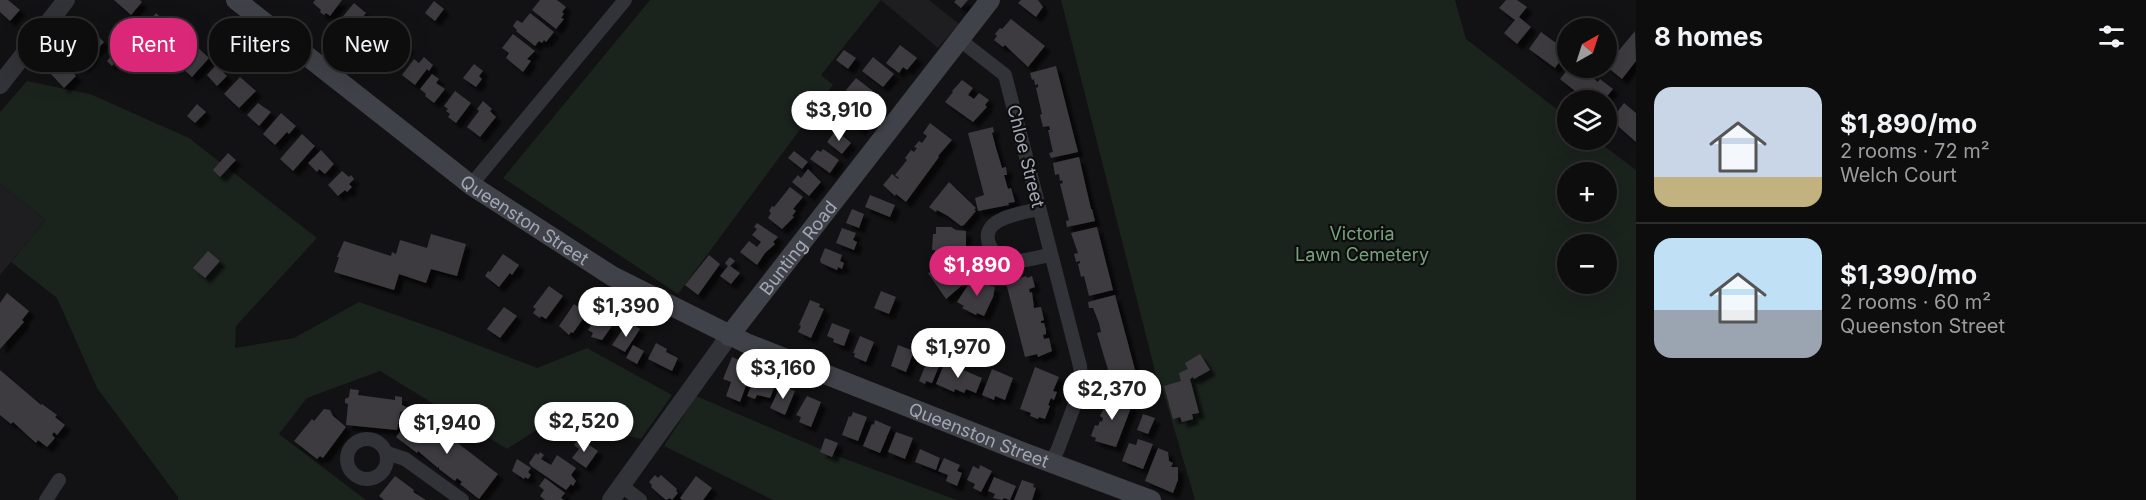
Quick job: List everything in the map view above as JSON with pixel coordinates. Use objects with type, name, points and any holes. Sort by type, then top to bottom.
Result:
[{"type":"main road","name":"Queenston Street","points":[[236,0],[471,185],[612,276],[729,336],[1151,500]]},
{"type":"main road","name":"Bunting Road","points":[[729,336],[990,0]]},
{"type":"street","points":[[0,85],[66,0]]},
{"type":"street","points":[[471,185],[625,0]]},
{"type":"street","name":"Chloe Street","points":[[960,40],[1005,75],[1080,366],[1082,385],[1051,463]]},
{"type":"street","points":[[1039,209],[1004,218],[993,224],[988,232],[988,241],[996,256],[1008,261],[1050,255]]},
{"type":"street","name":"Bunting Road","points":[[616,493],[729,336]]},
{"type":"street","points":[[387,453],[405,459],[462,500]]},
{"type":"street","points":[[46,500],[59,480]]},
{"type":"street","points":[[616,493],[640,500]]},
{"type":"shaded area","points":[[881,0],[929,0],[959,24],[938,48]]},
{"type":"shaded area","points":[[0,184],[46,220],[0,275]]},
{"type":"green space","points":[[650,0],[881,0],[821,75],[833,85],[678,294],[503,178]]},
{"type":"green space","name":"Victoria Lawn Cemetery","points":[[1061,0],[1455,0],[1466,39],[1557,109],[1557,150],[1609,150],[1636,170],[1636,500],[1195,500],[1160,380],[1159,387]]},
{"type":"green space","points":[[27,81],[90,94],[189,138],[317,238],[236,326],[235,348],[294,338],[359,302],[537,368],[587,348],[672,395],[641,439],[557,417],[507,449],[380,371],[307,398],[279,434],[366,500],[178,500],[97,388],[57,298],[11,262],[46,220],[0,184],[0,112]]},
{"type":"green space","points":[[696,396],[832,454],[957,500],[773,500],[664,446]]},
{"type":"building","points":[[0,0],[8,0],[20,10],[10,21],[0,12]]},
{"type":"building","points":[[114,0],[140,0],[142,2],[131,15]]},
{"type":"building","points":[[315,0],[342,0],[330,16],[320,12],[321,10],[313,3]]},
{"type":"building","points":[[540,0],[557,0],[566,7],[561,18],[564,19],[556,29],[532,10]]},
{"type":"building","points":[[968,0],[961,8],[954,2]]},
{"type":"building","points":[[1021,0],[1038,0],[1043,7],[1036,17],[1018,3]]},
{"type":"building","points":[[1506,0],[1517,0],[1527,7],[1519,17],[1531,27],[1517,44],[1504,33],[1515,20],[1499,8]]},
{"type":"building","points":[[434,1],[444,9],[435,21],[425,13]]},
{"type":"building","points":[[354,3],[366,13],[362,18],[342,18]]},
{"type":"building","points":[[156,13],[161,18],[152,18]]},
{"type":"building","points":[[530,13],[554,32],[546,42],[539,41],[535,46],[513,26],[517,20],[522,23]]},
{"type":"building","points":[[1011,19],[1045,46],[1028,67],[1005,45],[1003,47],[994,40],[997,36],[995,34]]},
{"type":"building","points":[[1635,31],[1636,61],[1622,79],[1617,75],[1617,53]]},
{"type":"building","points":[[1541,32],[1557,44],[1557,65],[1555,68],[1529,49]]},
{"type":"building","points":[[513,34],[535,51],[527,59],[531,61],[523,72],[506,58],[509,53],[502,48]]},
{"type":"building","points":[[98,36],[104,42],[98,49]]},
{"type":"building","points":[[900,45],[917,58],[907,70],[903,67],[899,73],[886,63]]},
{"type":"building","points":[[197,47],[209,58],[197,71]]},
{"type":"building","points":[[844,50],[856,58],[848,69],[836,60]]},
{"type":"building","points":[[424,57],[433,65],[415,85],[402,75],[404,72],[410,72],[410,64],[414,59],[419,63]]},
{"type":"building","points":[[873,57],[894,74],[883,87],[862,71]]},
{"type":"building","points":[[474,64],[483,71],[479,76],[482,79],[476,87],[463,78]]},
{"type":"building","points":[[1056,66],[1078,152],[1051,158],[1049,153],[1053,152],[1048,130],[1050,130],[1049,126],[1043,127],[1036,88],[1038,84],[1035,85],[1030,73]]},
{"type":"building","points":[[53,72],[72,72],[76,76],[64,88],[51,74]]},
{"type":"building","points":[[187,72],[196,72],[192,77]]},
{"type":"building","points":[[210,72],[223,72],[227,76],[217,86],[207,75]]},
{"type":"building","points":[[432,74],[439,79],[436,83],[445,89],[434,103],[420,89]]},
{"type":"building","points":[[240,77],[256,91],[239,108],[224,94]]},
{"type":"building","points":[[856,78],[878,95],[868,107],[846,90]]},
{"type":"building","points":[[1593,78],[1598,82],[1600,79],[1613,89],[1574,90],[1560,79]]},
{"type":"building","points":[[962,80],[973,88],[968,95],[974,99],[979,93],[989,100],[985,105],[987,107],[973,122],[945,102]]},
{"type":"building","points":[[455,91],[471,103],[456,123],[448,117],[450,114],[444,106]]},
{"type":"building","points":[[483,101],[492,109],[490,111],[496,117],[480,137],[467,127],[479,111],[477,109]]},
{"type":"building","points":[[851,101],[869,116],[860,130],[841,114]]},
{"type":"building","points":[[258,103],[271,112],[259,126],[247,115]]},
{"type":"building","points":[[1624,103],[1636,113],[1636,142],[1617,125],[1617,112]]},
{"type":"building","points":[[197,104],[206,112],[195,123],[187,116]]},
{"type":"building","points":[[281,113],[296,126],[275,145],[263,134]]},
{"type":"building","points":[[930,123],[952,140],[906,202],[883,185],[892,174],[899,178],[895,175],[907,160],[905,158],[911,150],[914,152],[917,148],[914,147],[919,141],[922,143],[927,136],[923,133]]},
{"type":"building","points":[[993,127],[994,132],[992,133],[1002,168],[1006,167],[1007,175],[1004,175],[1008,189],[1011,188],[1015,202],[978,211],[975,198],[984,195],[968,133]]},
{"type":"building","points":[[836,130],[851,143],[842,154],[827,142]]},
{"type":"building","points":[[302,134],[315,146],[293,171],[280,159]]},
{"type":"building","points":[[823,149],[839,160],[830,173],[810,159],[817,150],[821,152]]},
{"type":"building","points":[[321,150],[334,164],[325,174],[319,169],[317,172],[308,163]]},
{"type":"building","points":[[794,151],[808,162],[802,169],[788,158]]},
{"type":"building","points":[[228,153],[236,160],[220,177],[213,170]]},
{"type":"building","points":[[1079,157],[1095,221],[1067,227],[1066,221],[1069,220],[1060,184],[1063,183],[1062,180],[1060,181],[1059,174],[1055,175],[1053,163]]},
{"type":"building","points":[[808,169],[821,182],[809,196],[792,182],[798,175],[801,178]]},
{"type":"building","points":[[342,171],[354,179],[349,184],[352,187],[338,196],[328,185]]},
{"type":"building","points":[[949,182],[976,208],[974,210],[976,211],[961,226],[948,216],[929,207]]},
{"type":"building","points":[[790,187],[803,197],[793,209],[796,211],[792,216],[794,217],[782,229],[768,218],[771,213],[769,211]]},
{"type":"building","points":[[870,195],[895,205],[890,217],[865,207]]},
{"type":"building","points":[[852,209],[864,214],[859,228],[846,223]]},
{"type":"building","points":[[757,223],[778,237],[773,242],[775,244],[757,265],[740,252],[749,241],[757,247],[761,242],[752,235],[757,229],[754,227]]},
{"type":"building","points":[[936,227],[951,227],[966,231],[966,255],[935,257],[935,250],[932,250]]},
{"type":"building","points":[[1097,227],[1113,290],[1089,296],[1084,276],[1081,277],[1078,264],[1080,261],[1076,262],[1074,254],[1078,253],[1071,233]]},
{"type":"building","points":[[842,228],[856,233],[853,240],[857,242],[854,250],[836,243]]},
{"type":"building","points":[[431,234],[466,244],[457,276],[431,269],[426,283],[399,274],[394,290],[334,272],[344,241],[391,256],[392,252],[396,254],[400,240],[427,248]]},
{"type":"building","points":[[825,248],[842,255],[840,261],[844,263],[842,269],[838,267],[837,270],[821,263]]},
{"type":"building","points":[[208,251],[220,261],[205,278],[193,268]]},
{"type":"building","points":[[503,254],[519,265],[499,287],[485,276]]},
{"type":"building","points":[[709,255],[720,264],[698,295],[685,285]]},
{"type":"building","points":[[730,257],[735,261],[730,266],[740,273],[731,284],[720,276],[728,266],[725,263]]},
{"type":"building","points":[[962,258],[973,272],[973,276],[946,299],[928,273]]},
{"type":"building","points":[[974,276],[981,280],[980,282],[995,287],[984,316],[962,308],[964,306],[957,302]]},
{"type":"building","points":[[1026,276],[1027,278],[1032,276],[1035,287],[1029,289],[1030,293],[1032,292],[1034,308],[1041,307],[1044,320],[1041,323],[1044,323],[1046,330],[1046,334],[1043,335],[1044,339],[1049,338],[1052,351],[1038,357],[1037,354],[1025,357],[1006,283]]},
{"type":"building","points":[[549,286],[563,296],[546,319],[541,316],[540,318],[533,313],[536,309],[533,307]]},
{"type":"building","points":[[881,291],[896,297],[889,314],[874,308]]},
{"type":"building","points":[[7,293],[29,311],[22,320],[24,322],[0,349],[0,303]]},
{"type":"building","points":[[1115,295],[1138,381],[1112,387],[1111,373],[1109,373],[1097,333],[1101,332],[1099,323],[1093,308],[1089,308],[1088,302]]},
{"type":"building","points":[[810,300],[820,304],[819,307],[824,309],[811,338],[798,332]]},
{"type":"building","points":[[574,304],[587,313],[573,333],[569,335],[559,326]]},
{"type":"building","points":[[504,307],[517,316],[500,338],[487,329]]},
{"type":"building","points":[[596,317],[612,326],[602,340],[591,337],[593,333],[588,330]]},
{"type":"building","points":[[832,323],[850,330],[844,346],[833,342],[834,339],[827,336]]},
{"type":"building","points":[[632,324],[640,329],[625,352],[612,345],[625,326],[629,328]]},
{"type":"building","points":[[860,336],[874,342],[866,362],[854,357],[855,353],[853,353]]},
{"type":"building","points":[[656,343],[667,349],[666,352],[678,358],[672,371],[648,359]]},
{"type":"building","points":[[633,345],[644,351],[637,364],[626,358]]},
{"type":"building","points":[[898,345],[914,351],[906,372],[891,366]]},
{"type":"building","points":[[1200,354],[1210,370],[1190,379],[1199,413],[1192,414],[1193,419],[1182,422],[1180,417],[1173,419],[1164,386],[1181,381],[1179,373],[1188,369],[1185,363]]},
{"type":"building","points":[[732,357],[744,362],[739,376],[748,380],[740,402],[726,396],[731,382],[723,379]]},
{"type":"building","points":[[928,359],[940,364],[932,383],[926,381],[925,384],[919,381]]},
{"type":"building","points":[[945,362],[982,378],[976,393],[966,389],[964,393],[955,389],[954,392],[936,384]]},
{"type":"building","points":[[1035,367],[1059,377],[1053,391],[1057,392],[1054,400],[1051,398],[1045,419],[1030,416],[1031,413],[1020,409]]},
{"type":"building","points":[[992,369],[1013,378],[1005,400],[995,396],[994,400],[982,395]]},
{"type":"building","points":[[0,370],[41,405],[57,415],[55,417],[65,425],[57,435],[54,432],[52,435],[55,438],[47,447],[38,440],[36,443],[13,422],[11,424],[0,415]]},
{"type":"building","points":[[755,377],[771,383],[770,386],[774,388],[770,398],[757,395],[755,399],[747,396]]},
{"type":"building","points":[[781,385],[795,391],[785,415],[770,408]]},
{"type":"building","points":[[350,389],[359,390],[358,395],[395,400],[395,396],[402,397],[402,405],[406,407],[405,411],[400,412],[397,430],[346,425],[348,404],[345,403],[345,399],[349,397]]},
{"type":"building","points":[[1106,395],[1132,405],[1116,447],[1095,441],[1096,438],[1091,436],[1095,425],[1098,426],[1100,421],[1102,422],[1103,418],[1100,416],[1104,408],[1101,407]]},
{"type":"building","points":[[807,396],[821,402],[811,427],[799,422],[801,417],[796,415]]},
{"type":"building","points":[[324,409],[330,410],[333,416],[346,427],[323,458],[320,456],[317,459],[294,441],[312,419],[314,421]]},
{"type":"building","points":[[416,411],[498,474],[479,499],[460,484],[462,482],[457,478],[455,481],[439,469],[439,466],[438,468],[418,451],[417,453],[396,437]]},
{"type":"building","points":[[853,412],[867,417],[858,441],[842,435],[849,416],[851,417]]},
{"type":"building","points":[[1143,414],[1155,418],[1148,434],[1137,430]]},
{"type":"building","points":[[875,420],[891,427],[880,453],[863,446]]},
{"type":"building","points":[[896,432],[913,438],[905,459],[888,452]]},
{"type":"building","points":[[579,438],[598,451],[586,468],[572,458],[579,449],[574,445]]},
{"type":"building","points":[[825,438],[838,443],[832,457],[820,452]]},
{"type":"building","points":[[1138,439],[1153,444],[1143,469],[1122,461],[1129,443],[1136,445]]},
{"type":"building","points":[[1158,448],[1168,452],[1169,461],[1173,463],[1171,467],[1178,467],[1178,480],[1173,493],[1145,481]]},
{"type":"building","points":[[920,449],[940,458],[936,470],[915,462]]},
{"type":"building","points":[[540,452],[544,455],[541,459],[551,465],[557,455],[576,468],[571,475],[576,481],[573,486],[571,484],[566,490],[531,466],[529,463],[536,453],[538,455]]},
{"type":"building","points":[[944,458],[960,465],[957,471],[962,473],[957,486],[946,481],[948,475],[938,471]]},
{"type":"building","points":[[517,459],[531,468],[528,472],[531,475],[528,479],[512,471]]},
{"type":"building","points":[[980,465],[992,471],[981,492],[973,488],[975,484],[967,480],[973,466],[979,469]]},
{"type":"building","points":[[655,475],[658,478],[661,475],[677,489],[678,493],[672,500],[670,498],[666,500],[651,487],[649,482]]},
{"type":"building","points":[[395,476],[426,500],[384,500],[379,496]]},
{"type":"building","points":[[696,476],[712,488],[703,500],[682,500],[680,498]]},
{"type":"building","points":[[994,477],[1016,486],[1010,500],[993,498],[995,494],[988,491]]},
{"type":"building","points":[[545,478],[565,493],[561,498],[564,500],[545,500],[540,496],[544,490],[539,486]]},
{"type":"building","points":[[1022,480],[1034,484],[1033,487],[1036,488],[1032,500],[1014,500]]}]
